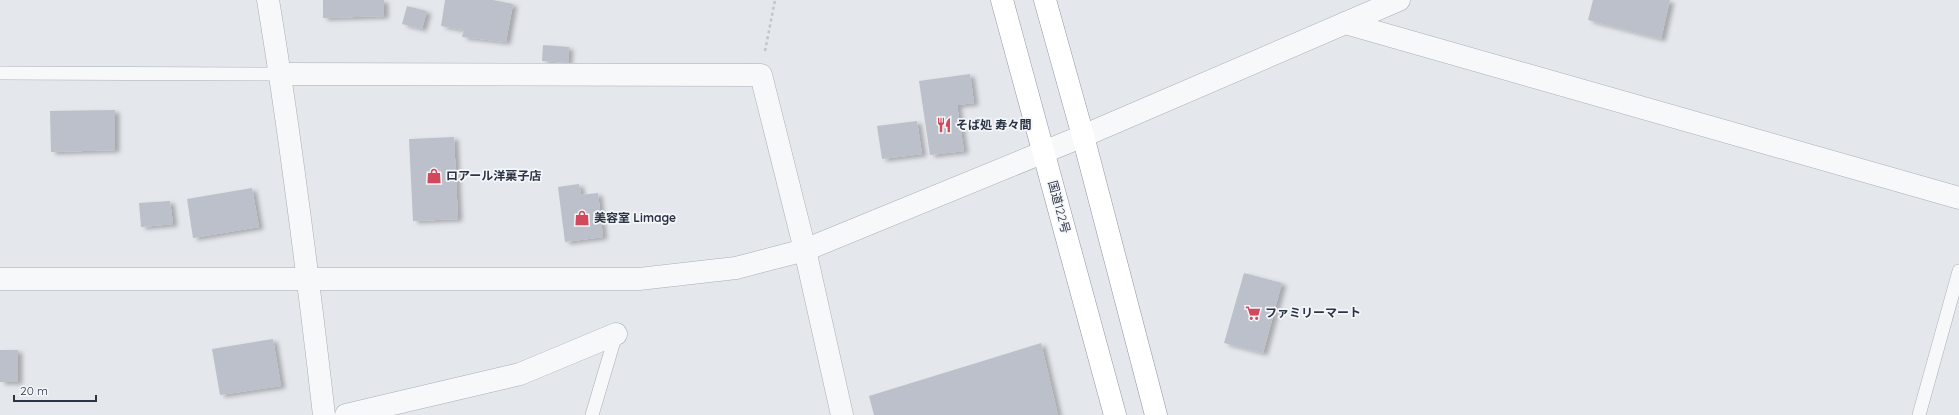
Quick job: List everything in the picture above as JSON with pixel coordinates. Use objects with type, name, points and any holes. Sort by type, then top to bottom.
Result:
[{"type":"highway","name":"国道122号","points":[[1002,0],[1115,415]]},
{"type":"highway","points":[[1045,0],[1083,136],[1156,415]]},
{"type":"street","points":[[268,0],[280,74],[308,278],[324,415]]},
{"type":"street","points":[[0,279],[639,279],[736,268],[805,250],[1083,136],[1399,0]]},
{"type":"street","points":[[1345,23],[1959,198]]},
{"type":"street","points":[[280,74],[761,75],[805,250],[842,415]]},
{"type":"street","points":[[346,415],[520,374],[616,334]]},
{"type":"lane","points":[[0,73],[280,74]]},
{"type":"lane","points":[[1919,415],[1959,271]]},
{"type":"lane","points":[[592,415],[616,334]]},
{"type":"path","points":[[761,75],[775,0]]},
{"type":"building","points":[[323,0],[384,0],[384,16],[323,18]]},
{"type":"building","points":[[445,0],[493,0],[513,4],[506,42],[462,37],[464,30],[441,26]]},
{"type":"building","points":[[1593,0],[1670,0],[1661,39],[1588,20]]},
{"type":"building","points":[[407,6],[427,11],[422,29],[402,24]]},
{"type":"building","points":[[543,45],[569,47],[568,63],[542,61]]},
{"type":"building","points":[[970,74],[974,103],[957,105],[964,151],[930,155],[919,81]]},
{"type":"building","points":[[115,110],[115,150],[51,152],[50,111]]},
{"type":"building","points":[[917,121],[922,154],[882,159],[877,126]]},
{"type":"building","points":[[454,137],[458,219],[413,221],[409,139]]},
{"type":"building","points":[[579,184],[581,195],[598,193],[603,237],[565,242],[558,187]]},
{"type":"building","points":[[252,188],[259,227],[193,238],[187,199]]},
{"type":"building","points":[[170,201],[173,224],[141,227],[139,203]]},
{"type":"building","name":"ファミリーマート","points":[[1244,273],[1282,283],[1263,353],[1224,343]]},
{"type":"building","points":[[273,339],[281,386],[220,395],[212,349]]},
{"type":"building","points":[[1041,343],[1058,415],[874,415],[869,396]]},
{"type":"building","points":[[0,350],[18,350],[18,382],[0,382]]},
{"type":"place","name":"そば処 寿々間","points":[[944,125]]},
{"type":"place","name":"ロアール洋菓子店","points":[[434,176]]},
{"type":"place","name":"美容室 Limage","points":[[582,218]]},
{"type":"place","name":"ファミリーマート","points":[[1253,313]]}]
